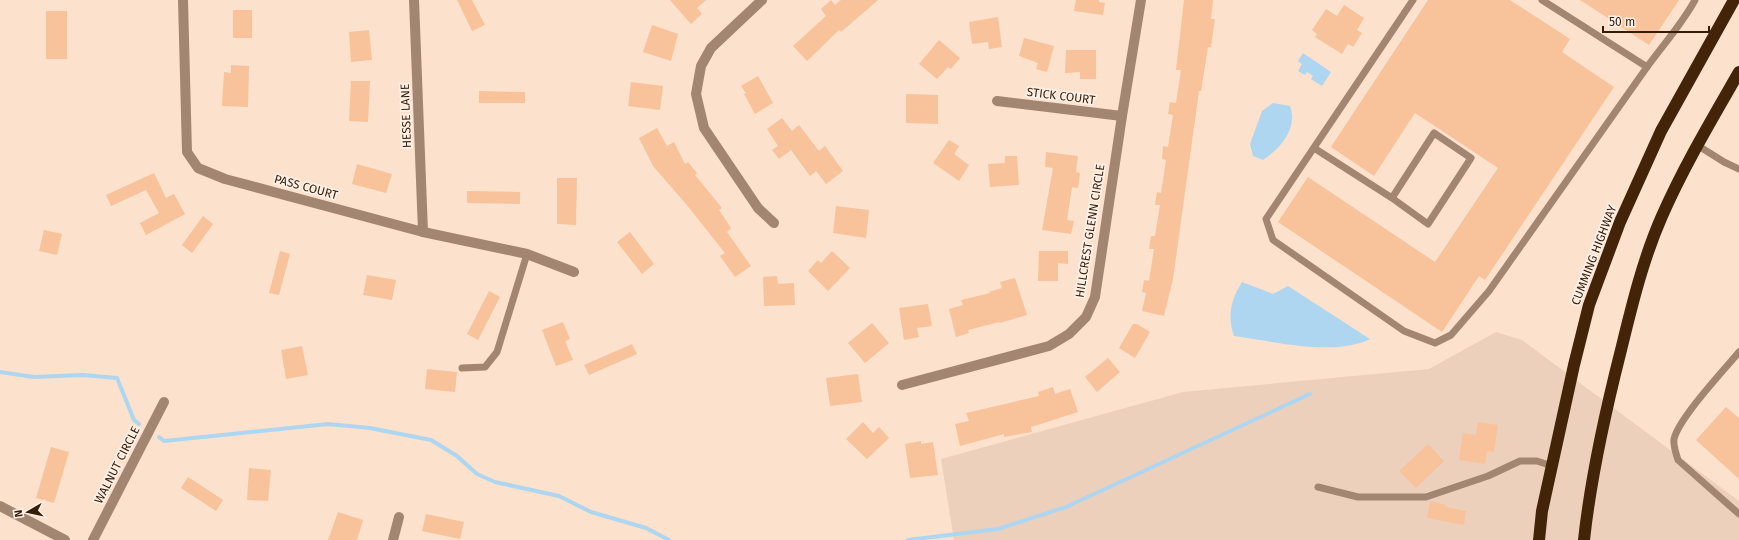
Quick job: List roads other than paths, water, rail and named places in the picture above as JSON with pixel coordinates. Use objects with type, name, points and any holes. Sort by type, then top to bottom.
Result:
[{"type":"highway","name":"CUMMING HIGHWAY","points":[[1539,540],[1542,511],[1574,365],[1589,305],[1620,222],[1661,131],[1734,0]]},
{"type":"highway","points":[[1584,540],[1588,502],[1604,419],[1636,289],[1661,217],[1697,145],[1739,72]]},
{"type":"street","name":"PASS COURT","points":[[183,0],[187,152],[198,168],[225,179],[423,232],[527,254],[574,272]]},
{"type":"street","name":"HESSE LANE","points":[[414,0],[423,232]]},
{"type":"street","points":[[762,0],[711,48],[701,66],[696,94],[704,128],[758,208],[774,223]]},
{"type":"street","name":"HILLCREST GLENN CIRCLE","points":[[902,385],[1049,346],[1069,334],[1086,317],[1095,297],[1122,116],[1142,0]]},
{"type":"street","name":"STICK COURT","points":[[997,101],[1122,116]]},
{"type":"street","name":"WALNUT CIRCLE","points":[[93,540],[164,402]]},
{"type":"street","points":[[0,506],[65,540]]},
{"type":"street","points":[[393,540],[399,517]]},
{"type":"lane","points":[[1413,0],[1266,219],[1273,240],[1404,331],[1435,343],[1451,335],[1489,291],[1647,67],[1684,19],[1695,0]]},
{"type":"lane","points":[[1542,0],[1647,67]]},
{"type":"lane","points":[[1314,148],[1392,198],[1428,224],[1471,158],[1434,133],[1392,198]]},
{"type":"lane","points":[[1697,145],[1739,169]]},
{"type":"lane","points":[[462,368],[485,367],[497,352],[527,254]]},
{"type":"lane","points":[[1739,352],[1690,411],[1679,427],[1674,439],[1674,447],[1678,460],[1739,514]]},
{"type":"lane","points":[[1318,487],[1358,497],[1426,497],[1488,476],[1520,461],[1537,461],[1552,466]]},
{"type":"water","points":[[1303,53],[1331,72],[1322,86],[1311,79],[1313,76],[1307,72],[1305,75],[1298,71],[1302,64],[1298,61]]},
{"type":"water","points":[[1273,103],[1290,106],[1292,122],[1290,130],[1282,143],[1276,150],[1263,160],[1253,156],[1250,144],[1262,111]]},
{"type":"water","points":[[1242,282],[1273,294],[1288,286],[1370,339],[1339,347],[1321,347],[1285,344],[1234,336],[1231,322],[1231,308],[1235,295]]},
{"type":"waterway","points":[[0,372],[34,377],[83,375],[117,378],[134,420],[139,424]]},
{"type":"waterway","points":[[908,540],[998,529],[1066,507],[1310,394]]},
{"type":"waterway","points":[[159,437],[164,441],[328,424],[370,428],[431,440],[457,456],[477,474],[495,482],[559,496],[591,512],[646,528],[669,540]]}]
